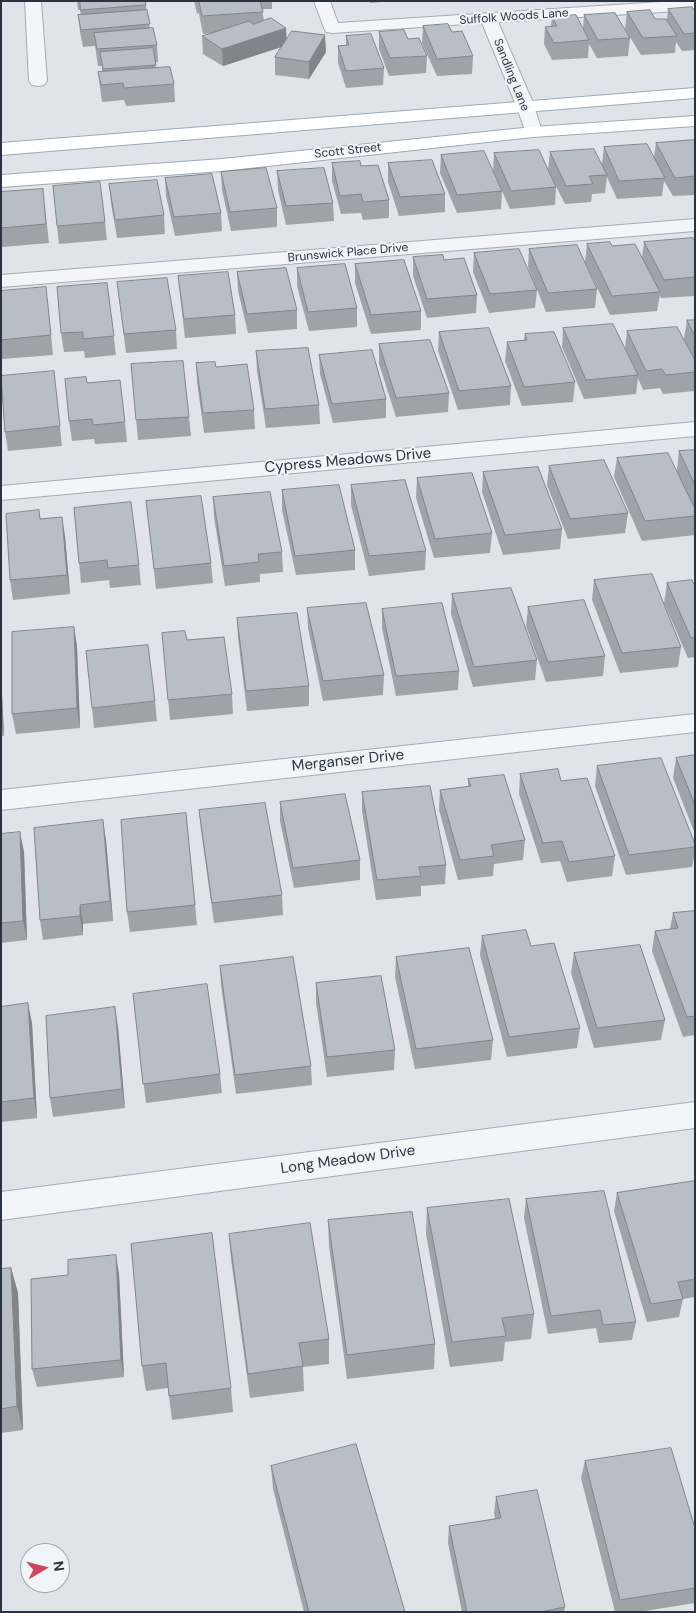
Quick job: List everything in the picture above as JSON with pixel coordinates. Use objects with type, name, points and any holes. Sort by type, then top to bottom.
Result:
[{"type":"main road","points":[[1,148],[176,136],[525,105],[695,93]]},
{"type":"main road","name":"Scott Street","points":[[1,180],[222,165],[533,132],[695,121]]},
{"type":"street","points":[[34,1],[38,81]]},
{"type":"street","name":"Suffolk Woods Lane","points":[[322,1],[332,28],[695,5]]},
{"type":"street","name":"Sandling Lane","points":[[488,18],[525,105],[533,132]]},
{"type":"street","name":"Brunswick Place Drive","points":[[1,281],[695,225]]},
{"type":"street","name":"Cypress Meadows Drive","points":[[1,493],[695,429]]},
{"type":"street","name":"Merganser Drive","points":[[1,800],[695,723]]},
{"type":"street","name":"Long Meadow Drive","points":[[1,1206],[695,1115]]},
{"type":"building","points":[[80,1],[145,1],[146,5],[81,10]]},
{"type":"building","points":[[260,1],[263,12],[202,16],[199,2]]},
{"type":"building","points":[[692,7],[695,11],[695,33],[684,34],[668,9]]},
{"type":"building","points":[[147,10],[150,24],[81,30],[78,15]]},
{"type":"building","points":[[650,10],[655,19],[666,19],[677,36],[643,38],[627,12]]},
{"type":"building","points":[[615,13],[630,38],[598,40],[584,15]]},
{"type":"building","points":[[576,15],[589,40],[554,43],[545,27],[557,26],[552,17]]},
{"type":"building","points":[[271,18],[286,28],[222,49],[202,36],[249,21],[253,24]]},
{"type":"building","points":[[448,24],[452,32],[462,31],[473,56],[437,59],[423,26]]},
{"type":"building","points":[[153,28],[157,45],[97,49],[94,33]]},
{"type":"building","points":[[404,30],[408,39],[419,38],[427,56],[390,58],[379,32]]},
{"type":"building","points":[[292,31],[325,35],[309,62],[275,57]]},
{"type":"building","points":[[371,34],[384,68],[346,71],[338,46],[349,45],[346,36]]},
{"type":"building","points":[[153,48],[156,65],[103,69],[100,52]]},
{"type":"building","points":[[170,67],[174,84],[124,88],[123,83],[101,85],[98,72]]},
{"type":"building","points":[[695,140],[695,176],[675,178],[656,143]]},
{"type":"building","points":[[647,144],[665,178],[619,181],[604,147]]},
{"type":"building","points":[[594,149],[607,175],[589,176],[593,184],[566,186],[550,152]]},
{"type":"building","points":[[539,150],[556,187],[511,191],[494,153]]},
{"type":"building","points":[[484,151],[502,191],[457,195],[441,155]]},
{"type":"building","points":[[432,160],[445,194],[400,197],[388,163]]},
{"type":"building","points":[[360,161],[361,166],[378,165],[389,200],[363,202],[361,194],[340,196],[332,163]]},
{"type":"building","points":[[266,168],[277,208],[230,212],[221,172]]},
{"type":"building","points":[[324,168],[333,203],[286,206],[277,171]]},
{"type":"building","points":[[212,174],[221,213],[174,217],[165,178]]},
{"type":"building","points":[[157,180],[164,215],[115,220],[109,184]]},
{"type":"building","points":[[100,182],[105,222],[57,226],[53,186]]},
{"type":"building","points":[[43,189],[46,224],[1,228],[1,192]]},
{"type":"building","points":[[693,238],[695,242],[695,277],[664,280],[644,242]]},
{"type":"building","points":[[610,242],[612,246],[635,244],[660,292],[612,296],[587,244]]},
{"type":"building","points":[[577,245],[597,289],[548,293],[529,249]]},
{"type":"building","points":[[519,249],[537,290],[490,294],[474,253]]},
{"type":"building","points":[[443,255],[444,260],[464,258],[477,295],[427,299],[413,257]]},
{"type":"building","points":[[404,260],[421,311],[371,315],[355,264]]},
{"type":"building","points":[[345,264],[357,308],[308,312],[297,268]]},
{"type":"building","points":[[286,268],[297,310],[247,314],[237,272]]},
{"type":"building","points":[[228,272],[235,315],[184,319],[178,276]]},
{"type":"building","points":[[167,278],[176,330],[124,334],[117,282]]},
{"type":"building","points":[[107,283],[114,336],[83,339],[83,332],[61,333],[57,287]]},
{"type":"building","points":[[46,287],[51,335],[1,340],[1,291]]},
{"type":"building","points":[[687,320],[695,320],[695,336]]},
{"type":"building","points":[[613,324],[638,375],[586,380],[563,328]]},
{"type":"building","points":[[677,327],[695,360],[695,372],[666,375],[662,369],[646,371],[627,331]]},
{"type":"building","points":[[489,328],[511,386],[459,391],[439,332]]},
{"type":"building","points":[[554,332],[575,382],[524,387],[507,342],[527,340],[525,334]]},
{"type":"building","points":[[430,340],[449,393],[396,398],[379,344]]},
{"type":"building","points":[[308,348],[319,405],[265,409],[256,351]]},
{"type":"building","points":[[372,350],[386,399],[332,404],[319,355]]},
{"type":"building","points":[[183,361],[189,417],[136,420],[131,364]]},
{"type":"building","points":[[215,362],[216,367],[247,364],[254,410],[203,413],[196,363]]},
{"type":"building","points":[[54,371],[60,426],[5,432],[1,376]]},
{"type":"building","points":[[86,377],[87,383],[120,380],[125,422],[93,425],[92,419],[69,421],[65,379]]},
{"type":"building","points":[[695,450],[695,485],[679,451]]},
{"type":"building","points":[[668,453],[695,509],[695,516],[645,521],[617,458]]},
{"type":"building","points":[[604,460],[628,513],[570,519],[549,466]]},
{"type":"building","points":[[538,467],[562,529],[505,535],[483,472]]},
{"type":"building","points":[[472,473],[492,533],[435,539],[417,478]]},
{"type":"building","points":[[405,480],[426,551],[369,556],[351,485]]},
{"type":"building","points":[[339,485],[355,550],[295,556],[282,490]]},
{"type":"building","points":[[270,492],[282,552],[258,554],[259,562],[224,566],[213,497]]},
{"type":"building","points":[[201,496],[211,563],[154,569],[146,501]]},
{"type":"building","points":[[131,502],[139,565],[108,568],[107,560],[79,563],[74,508]]},
{"type":"building","points":[[39,510],[40,519],[62,517],[67,575],[10,580],[6,514]]},
{"type":"building","points":[[652,574],[681,647],[622,653],[594,580]]},
{"type":"building","points":[[692,580],[695,586],[695,637],[691,638],[667,583]]},
{"type":"building","points":[[511,588],[537,660],[474,667],[452,594]]},
{"type":"building","points":[[584,600],[605,656],[548,662],[528,607]]},
{"type":"building","points":[[366,603],[384,675],[323,681],[307,608]]},
{"type":"building","points":[[442,603],[459,671],[396,676],[382,609]]},
{"type":"building","points":[[297,613],[309,686],[246,691],[237,618]]},
{"type":"building","points":[[74,627],[77,708],[12,714],[12,632]]},
{"type":"building","points":[[185,631],[187,640],[224,637],[232,694],[168,700],[162,633]]},
{"type":"building","points":[[148,645],[155,701],[92,708],[86,651]]},
{"type":"building","points":[[695,755],[695,805],[676,758]]},
{"type":"building","points":[[661,758],[695,847],[629,855],[597,766]]},
{"type":"building","points":[[558,769],[561,781],[587,778],[615,856],[569,862],[562,841],[543,843],[520,774]]},
{"type":"building","points":[[504,775],[525,840],[491,845],[494,856],[460,860],[440,790],[471,786],[468,779]]},
{"type":"building","points":[[430,786],[446,865],[419,867],[421,876],[377,880],[362,792]]},
{"type":"building","points":[[345,794],[360,860],[293,868],[280,802]]},
{"type":"building","points":[[265,803],[282,895],[212,903],[199,810]]},
{"type":"building","points":[[186,813],[195,905],[127,912],[121,820]]},
{"type":"building","points":[[103,820],[110,901],[80,905],[80,916],[40,920],[34,828]]},
{"type":"building","points":[[20,832],[23,921],[1,923],[1,834]]},
{"type":"building","points":[[695,911],[695,1016],[687,1017],[655,931],[678,928],[673,913]]},
{"type":"building","points":[[526,930],[531,946],[554,943],[580,1028],[509,1037],[482,936]]},
{"type":"building","points":[[640,945],[665,1020],[597,1028],[574,953]]},
{"type":"building","points":[[469,948],[493,1040],[416,1049],[396,957]]},
{"type":"building","points":[[293,957],[311,1066],[235,1075],[220,966]]},
{"type":"building","points":[[381,976],[395,1050],[327,1057],[316,983]]},
{"type":"building","points":[[207,984],[220,1074],[143,1084],[133,994]]},
{"type":"building","points":[[28,1003],[34,1098],[1,1102],[1,1007]]},
{"type":"building","points":[[115,1007],[122,1089],[50,1098],[46,1016]]},
{"type":"building","points":[[695,1181],[695,1279],[678,1282],[683,1299],[651,1304],[617,1193]]},
{"type":"building","points":[[604,1191],[636,1322],[603,1325],[600,1310],[551,1316],[526,1199]]},
{"type":"building","points":[[509,1199],[534,1314],[502,1318],[506,1336],[452,1342],[427,1208]]},
{"type":"building","points":[[412,1212],[435,1344],[347,1355],[328,1220]]},
{"type":"building","points":[[310,1223],[329,1339],[299,1343],[303,1366],[248,1374],[229,1234]]},
{"type":"building","points":[[212,1233],[231,1388],[169,1396],[166,1363],[142,1366],[131,1244]]},
{"type":"building","points":[[116,1255],[121,1360],[32,1369],[31,1279],[68,1275],[68,1260]]},
{"type":"building","points":[[11,1268],[17,1406],[1,1409],[1,1269]]},
{"type":"building","points":[[356,1444],[405,1612],[309,1612],[271,1466]]},
{"type":"building","points":[[671,1448],[695,1528],[695,1588],[620,1600],[585,1461]]},
{"type":"building","points":[[537,1490],[565,1607],[540,1612],[467,1612],[449,1526],[501,1518],[496,1497]]}]
